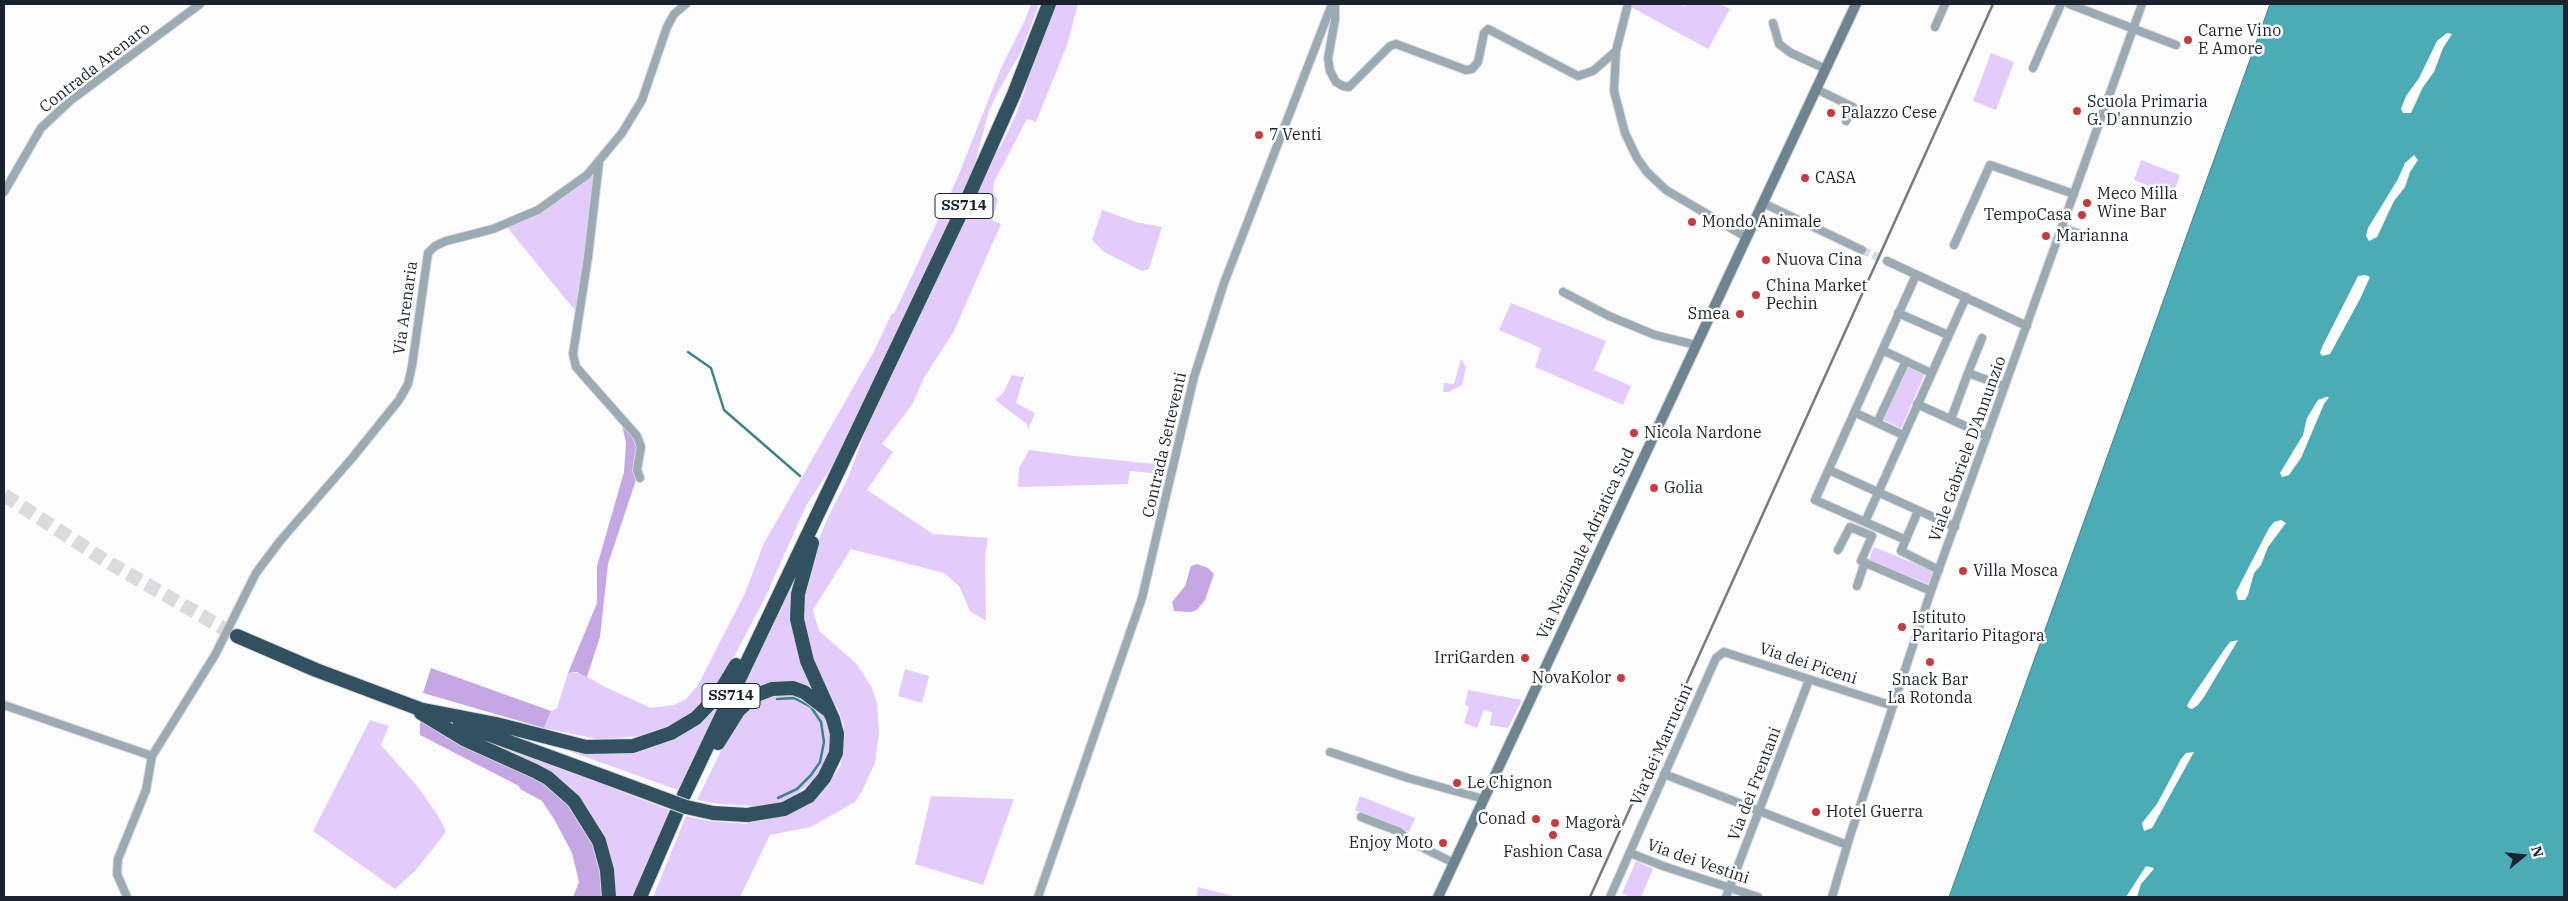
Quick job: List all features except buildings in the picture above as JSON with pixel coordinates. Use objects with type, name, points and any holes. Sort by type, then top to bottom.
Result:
[{"type":"highway","name":"SS714","points":[[830,712],[811,696],[793,688],[772,689],[754,696],[738,710],[731,720],[696,790],[685,796],[986,158],[1049,4]]},
{"type":"highway","points":[[237,636],[303,665],[686,807],[720,814],[748,815],[773,812],[794,805],[809,796],[821,782],[833,762],[837,744],[835,726],[830,712],[802,646],[796,607],[800,581],[827,494]]},
{"type":"highway","points":[[424,710],[496,724],[586,747],[620,748],[645,743],[688,724],[712,703],[778,596]]},
{"type":"highway","points":[[403,702],[464,739],[535,771],[560,788],[583,813],[599,841],[607,870],[609,897]]},
{"type":"highway","points":[[640,897],[676,814]]},
{"type":"main road","name":"Via Nazionale Adriatica Sud","points":[[1438,897],[1856,4]]},
{"type":"street","name":"Contrada Arenaro","points":[[4,192],[41,128],[71,100],[200,4]]},
{"type":"street","name":"Via Arenaria","points":[[152,756],[215,655],[256,573],[280,541],[353,457],[398,400],[408,384],[428,253],[435,246],[446,241],[493,229],[538,210],[587,175],[599,163],[622,133],[642,100],[667,27],[674,14],[686,4]]},
{"type":"street","points":[[1333,4],[1335,20],[1328,58],[1330,71],[1336,82],[1343,86],[1349,86],[1390,46],[1396,44],[1466,70],[1472,69],[1478,62],[1484,33],[1488,29],[1578,76],[1593,71],[1616,51]]},
{"type":"street","name":"Contrada Setteventi","points":[[1038,897],[1142,598],[1194,377],[1224,283],[1333,4]]},
{"type":"street","points":[[1628,4],[1616,51],[1614,91],[1625,133],[1642,166],[1666,190],[1746,237]]},
{"type":"street","points":[[1935,27],[1945,4]]},
{"type":"street","points":[[2033,68],[2061,4]]},
{"type":"street","points":[[2069,4],[2176,45]]},
{"type":"street","name":"Viale Gabriele D'Annunzio","points":[[1832,897],[1847,845],[1931,591],[2142,4]]},
{"type":"street","points":[[1773,23],[1779,44],[1826,69]]},
{"type":"street","points":[[1816,89],[1853,107],[1846,121]]},
{"type":"street","points":[[599,163],[588,257],[573,354],[576,367],[637,436],[640,447],[637,470],[640,478]]},
{"type":"street","points":[[1954,245],[1990,165],[2074,194]]},
{"type":"street","points":[[1763,203],[1862,250]]},
{"type":"street","points":[[2062,228],[2095,239]]},
{"type":"street","points":[[1888,261],[2027,326]]},
{"type":"street","points":[[1906,540],[1815,500],[1856,413],[1916,275]]},
{"type":"street","points":[[1563,292],[1609,316],[1655,335],[1696,345]]},
{"type":"street","points":[[1865,522],[1966,297]]},
{"type":"street","points":[[1898,313],[1948,335]]},
{"type":"street","points":[[1950,419],[1982,338]]},
{"type":"street","points":[[1882,350],[1931,373]]},
{"type":"street","points":[[1877,423],[1906,361]]},
{"type":"street","points":[[1968,373],[2004,386]]},
{"type":"street","points":[[1917,404],[1987,436]]},
{"type":"street","points":[[1856,413],[1903,435]]},
{"type":"street","points":[[1829,470],[1955,527]]},
{"type":"street","points":[[1918,511],[1902,553],[1939,570]]},
{"type":"street","points":[[1838,550],[1850,527],[1872,536],[1862,561],[1931,591]]},
{"type":"street","points":[[1857,586],[1865,562]]},
{"type":"street","name":"Via dei Piceni","points":[[1716,658],[1724,652],[1893,706]]},
{"type":"street","name":"Via dei Marrucini","points":[[1610,897],[1716,658]]},
{"type":"street","name":"Via dei Frentani","points":[[1726,897],[1761,811],[1809,680]]},
{"type":"street","points":[[4,705],[152,756],[146,790],[118,859],[117,874],[127,897]]},
{"type":"street","points":[[1330,752],[1408,778],[1484,799]]},
{"type":"street","points":[[1664,774],[1847,845]]},
{"type":"street","points":[[1361,817],[1400,832],[1409,842],[1454,863]]},
{"type":"street","name":"Via dei Vestini","points":[[1630,853],[1663,866],[1758,897]]},
{"type":"shaded area","points":[[1031,4],[1039,4],[1021,52],[989,111],[975,163],[967,182],[834,463],[806,506],[764,600],[719,685],[701,706],[674,725],[645,736],[597,739],[544,728],[551,711],[557,708],[568,673],[581,673],[605,687],[651,708],[674,705],[686,699],[698,685],[745,593],[764,543],[873,353],[892,313],[894,314],[957,179],[1001,68]]},
{"type":"shaded area","points":[[1054,4],[1078,4],[1067,45],[1036,122],[1027,119],[994,182],[993,192],[998,200],[992,220],[1001,224],[954,331],[924,378],[912,405],[882,444],[893,452],[867,490],[933,534],[988,538],[985,557],[986,621],[970,611],[959,586],[944,573],[851,549],[813,610],[819,631],[857,664],[872,688],[877,703],[879,733],[875,763],[861,793],[855,802],[811,827],[770,835],[740,897],[653,897],[686,816],[708,821],[747,824],[748,821],[808,804],[822,793],[840,767],[844,750],[844,726],[839,711],[813,664],[802,628],[807,568],[828,517],[847,480],[883,386],[990,160],[1002,144],[1017,112],[1026,87],[1028,71]]},
{"type":"shaded area","points":[[1632,4],[1680,4],[1684,6],[1685,4],[1720,4],[1730,9],[1708,49],[1631,7]]},
{"type":"shaded area","points":[[1991,53],[2014,62],[1996,110],[1973,101]]},
{"type":"shaded area","points":[[2141,160],[2180,175],[2173,195],[2134,180]]},
{"type":"shaded area","points":[[596,169],[577,313],[506,226],[534,213]]},
{"type":"shaded area","points":[[1102,210],[1136,222],[1162,227],[1149,269],[1142,271],[1104,252],[1092,240]]},
{"type":"shaded area","points":[[1511,303],[1606,341],[1594,370],[1631,386],[1623,405],[1535,367],[1541,348],[1499,330]]},
{"type":"shaded area","points":[[1461,359],[1466,367],[1462,385],[1449,392],[1443,392],[1444,383],[1454,384]]},
{"type":"shaded area","points":[[1907,363],[1926,371],[1901,428],[1882,419]]},
{"type":"shaded area","points":[[1026,371],[1016,403],[1035,413],[1028,430],[1027,424],[995,400],[1003,393],[1012,375],[1023,377]]},
{"type":"shaded area","points":[[622,425],[637,442],[641,465],[608,564],[600,637],[587,677],[577,672],[568,673],[597,603],[597,566],[624,472],[626,443]]},
{"type":"shaded area","points":[[1029,450],[1166,465],[1164,474],[1130,471],[1128,484],[1018,487],[1019,468]]},
{"type":"shaded area","points":[[1874,547],[1933,571],[1928,584],[1869,560]]},
{"type":"shaded area","points":[[1197,564],[1208,568],[1214,574],[1205,600],[1197,610],[1191,612],[1174,611],[1172,602],[1185,586],[1191,566]]},
{"type":"shaded area","points":[[794,583],[791,611],[794,638],[814,694],[800,685],[732,709],[791,584]]},
{"type":"shaded area","points":[[431,668],[551,711],[544,728],[423,693]]},
{"type":"shaded area","points":[[905,669],[929,676],[922,703],[898,696]]},
{"type":"shaded area","points":[[1468,690],[1522,700],[1508,728],[1490,725],[1492,712],[1484,710],[1477,728],[1464,723],[1469,707],[1465,705]]},
{"type":"shaded area","points":[[773,693],[798,695],[822,713],[829,734],[829,750],[822,768],[814,780],[793,797],[772,805],[754,808],[753,806],[719,804],[697,800],[730,732],[751,705]]},
{"type":"shaded area","points":[[713,705],[719,706],[678,790],[521,734],[622,750]]},
{"type":"shaded area","points":[[370,720],[389,726],[381,745],[418,787],[439,817],[446,832],[415,871],[395,889],[313,831]]},
{"type":"shaded area","points":[[420,721],[499,756],[562,792],[601,856],[605,897],[573,897],[579,882],[572,853],[542,801],[520,789],[519,786],[420,735]]},
{"type":"shaded area","points":[[509,747],[604,779],[602,784],[669,810],[632,897],[615,897],[604,837],[585,804],[562,780],[549,771],[508,750]]},
{"type":"shaded area","points":[[931,796],[1014,799],[983,885],[915,864]]},
{"type":"shaded area","points":[[1360,796],[1415,818],[1409,832],[1355,810]]},
{"type":"shaded area","points":[[1636,861],[1653,869],[1641,897],[1630,897],[1622,893]]},
{"type":"shaded area","points":[[1198,887],[1237,897],[1197,897]]},
{"type":"water","points":[[2270,4],[2564,4],[2564,897],[1949,897]]},
{"type":"pier","points":[[2447,33],[2452,34],[2443,48],[2434,72],[2423,87],[2411,113],[2403,113],[2401,109],[2406,96],[2419,78],[2437,41]]},
{"type":"pier","points":[[2414,155],[2418,160],[2410,172],[2405,187],[2394,201],[2377,237],[2369,241],[2366,236],[2368,228],[2398,179],[2405,163]]},
{"type":"pier","points":[[2365,275],[2370,277],[2360,299],[2330,354],[2322,356],[2320,353],[2322,347],[2358,276]]},
{"type":"pier","points":[[2329,397],[2324,404],[2301,458],[2289,475],[2282,477],[2280,473],[2303,435],[2307,418],[2318,400]]},
{"type":"pier","points":[[2281,520],[2286,523],[2268,547],[2261,565],[2254,573],[2248,595],[2245,600],[2238,600],[2236,592],[2269,528],[2274,522]]},
{"type":"pier","points":[[2238,640],[2204,697],[2198,705],[2192,709],[2189,708],[2187,706],[2190,700],[2226,647],[2230,642]]},
{"type":"pier","points":[[2194,752],[2152,828],[2144,831],[2142,823],[2157,804],[2181,759],[2186,753]]},
{"type":"pier","points":[[2146,866],[2154,868],[2141,884],[2137,897],[2126,897]]},
{"type":"waterway","points":[[688,352],[711,368],[724,410],[800,476]]},
{"type":"waterway","points":[[777,699],[794,698],[811,707],[821,722],[824,742],[820,762],[811,775],[797,789],[778,798]]},
{"type":"tunnel","points":[[1862,250],[1887,261]]},
{"type":"tunnel","points":[[4,495],[106,561],[237,636]]},
{"type":"railway","points":[[1590,897],[1993,4]]},
{"type":"place","name":"Carne Vino E Amore","points":[[2188,40]]},
{"type":"place","name":"Scuola Primaria G. D'annunzio","points":[[2077,111]]},
{"type":"place","name":"Palazzo Cese","points":[[1831,113]]},
{"type":"place","name":"7 Venti","points":[[1259,135]]},
{"type":"place","name":"CASA","points":[[1805,178]]},
{"type":"place","name":"Meco Milla Wine Bar","points":[[2087,203]]},
{"type":"place","name":"TempoCasa","points":[[2082,215]]},
{"type":"place","name":"Mondo Animale","points":[[1692,222]]},
{"type":"place","name":"Marianna","points":[[2046,236]]},
{"type":"place","name":"Nuova Cina","points":[[1766,260]]},
{"type":"place","name":"China Market Pechin","points":[[1756,295]]},
{"type":"place","name":"Smea","points":[[1740,314]]},
{"type":"place","name":"Nicola Nardone","points":[[1634,433]]},
{"type":"place","name":"Golia","points":[[1654,488]]},
{"type":"place","name":"Villa Mosca","points":[[1963,571]]},
{"type":"place","name":"Istituto Paritario Pitagora","points":[[1902,627]]},
{"type":"place","name":"IrriGarden","points":[[1525,658]]},
{"type":"place","name":"Snack Bar La Rotonda","points":[[1930,662]]},
{"type":"place","name":"NovaKolor","points":[[1621,678]]},
{"type":"place","name":"Le Chignon","points":[[1457,783]]},
{"type":"place","name":"Hotel Guerra","points":[[1816,812]]},
{"type":"place","name":"Conad","points":[[1536,819]]},
{"type":"place","name":"Magorà","points":[[1555,823]]},
{"type":"place","name":"Fashion Casa","points":[[1553,835]]},
{"type":"place","name":"Enjoy Moto","points":[[1443,843]]}]
